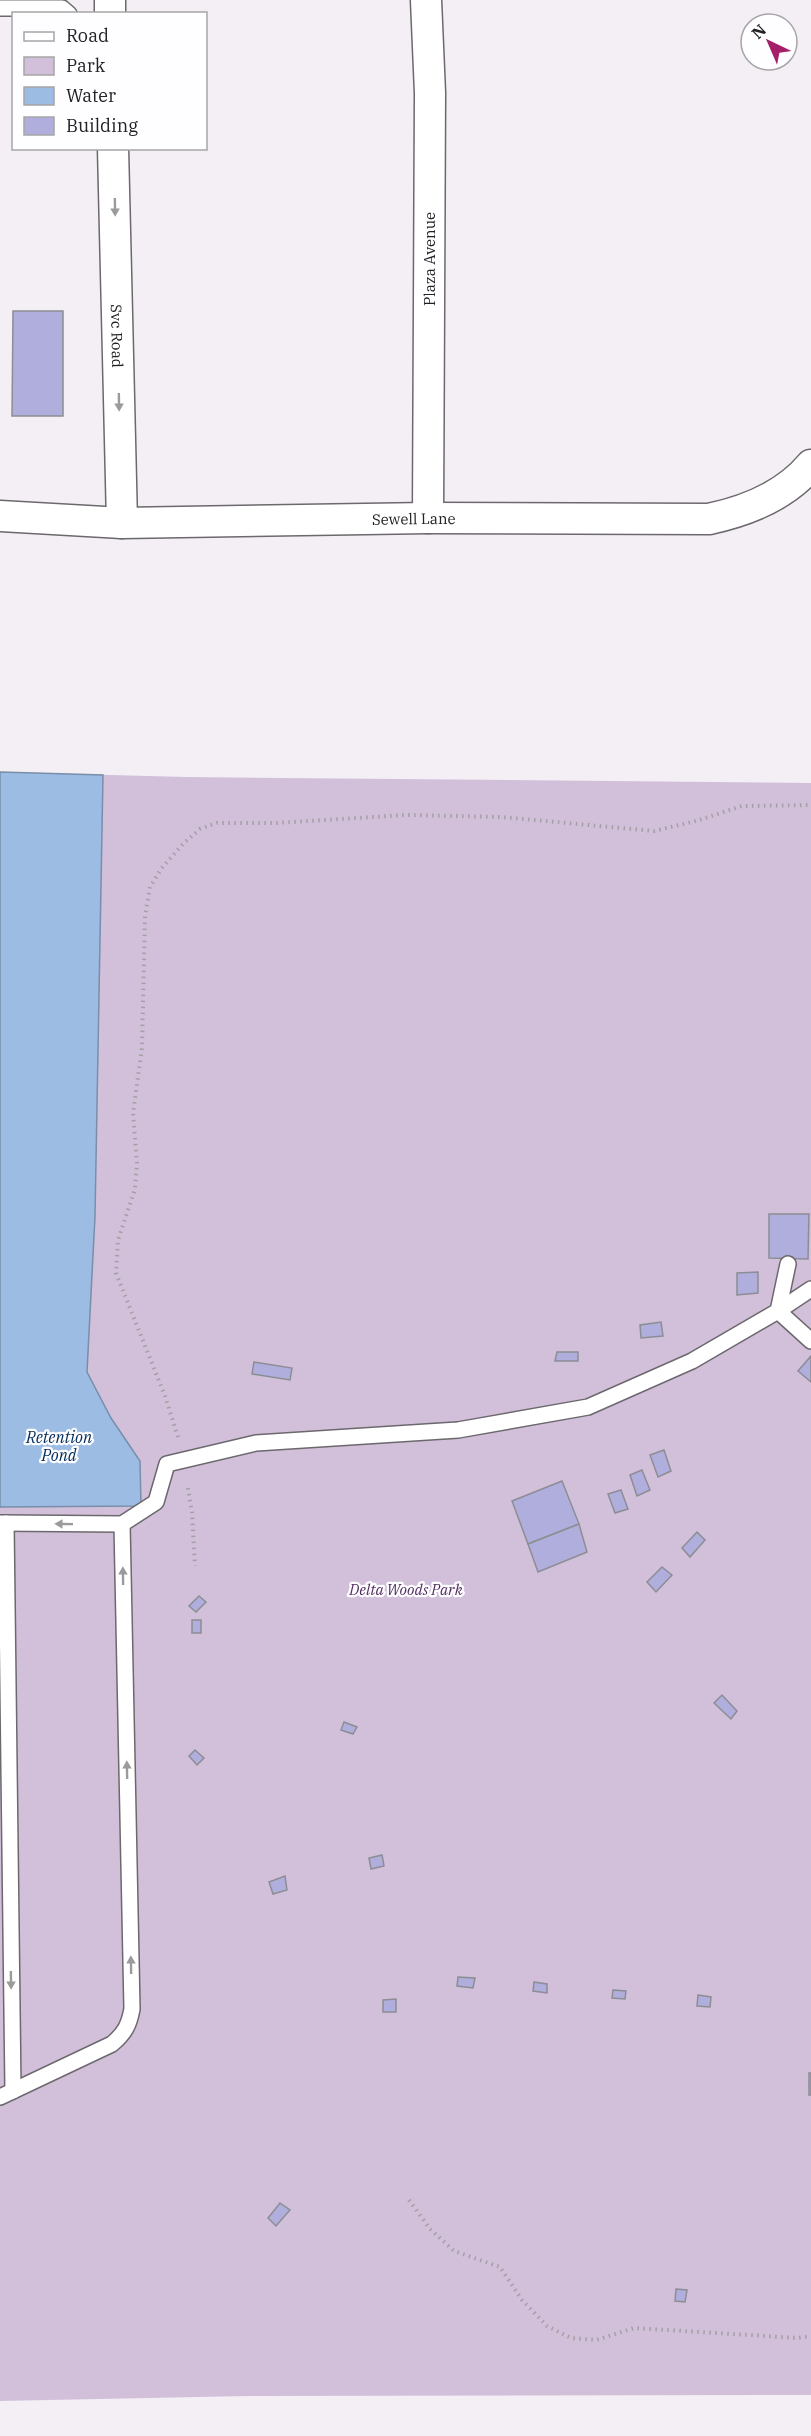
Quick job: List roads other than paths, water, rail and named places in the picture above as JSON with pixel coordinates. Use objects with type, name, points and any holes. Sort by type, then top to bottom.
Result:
[{"type":"street","name":"Plaza Avenue","points":[[426,0],[430,93],[428,518]]},
{"type":"street","name":"Svc Road","points":[[113,150],[122,523]]},
{"type":"street","name":"Sewell Lane","points":[[0,516],[122,523],[428,518],[709,519],[741,512],[776,495],[811,465]]},
{"type":"lane","points":[[0,8],[62,8],[67,12]]},
{"type":"lane","points":[[778,1311],[788,1264]]},
{"type":"lane","points":[[122,1524],[131,1962],[130,2024],[123,2035],[112,2044],[6,2094],[3,1523],[122,1524],[156,1502],[167,1464],[256,1443],[458,1430],[588,1407],[692,1361],[778,1311],[811,1288]]},
{"type":"lane","points":[[778,1311],[811,1341]]},
{"type":"water","name":"Retention Pond","points":[[0,772],[103,775],[95,1216],[87,1372],[111,1418],[140,1461],[141,1506],[0,1507]]},
{"type":"park label","name":"Delta Woods Park","points":[[406,1589]]}]
